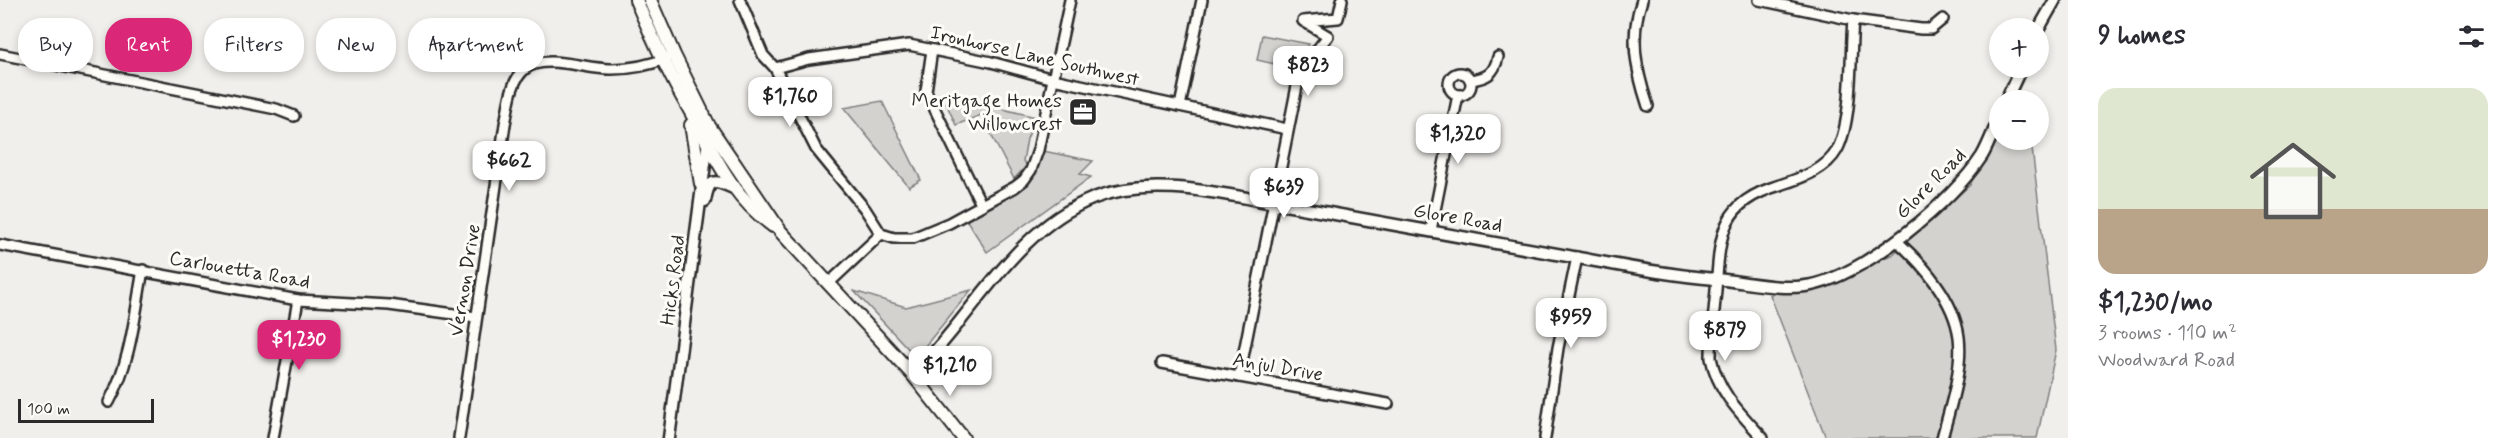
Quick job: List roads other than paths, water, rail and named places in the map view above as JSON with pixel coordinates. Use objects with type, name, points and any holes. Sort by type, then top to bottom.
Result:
[{"type":"main road","points":[[636,0],[709,126],[781,231],[913,375],[963,438]]},
{"type":"main road","points":[[650,0],[696,142],[701,184]]},
{"type":"main road","points":[[681,96],[733,188],[753,212],[781,231]]},
{"type":"street","points":[[740,0],[763,55],[774,68],[816,149],[881,234],[908,239],[924,235],[1015,187],[1031,170],[1070,0]]},
{"type":"street","points":[[1180,106],[1202,0]]},
{"type":"street","points":[[1239,377],[1300,71],[1328,36],[1304,21],[1338,18],[1342,0]]},
{"type":"street","points":[[1642,0],[1634,47],[1636,64],[1648,106]]},
{"type":"street","points":[[1759,0],[1853,20],[1931,29],[1942,19]]},
{"type":"street","points":[[2045,18],[2055,0]]},
{"type":"street","points":[[1763,438],[1723,392],[1710,358],[1720,242],[1739,205],[1754,194],[1807,175],[1824,165],[1836,151],[1846,126],[1853,20]]},
{"type":"street","name":"Ironhorse Lane Southwest","points":[[774,68],[809,59],[909,45],[991,62],[1053,79],[1287,129]]},
{"type":"street","points":[[932,50],[926,91],[981,204]]},
{"type":"street","points":[[0,54],[276,109],[294,116]]},
{"type":"street","name":"Vernon Drive","points":[[459,438],[505,124],[513,87],[524,70],[537,62],[612,69],[668,57]]},
{"type":"street","points":[[1458,95],[1450,88],[1451,78],[1462,74],[1470,80],[1482,79],[1495,69],[1498,57]]},
{"type":"street","points":[[1458,95],[1469,91],[1470,80]]},
{"type":"street","points":[[1431,230],[1458,95]]},
{"type":"street","name":"Hicks Road","points":[[669,438],[709,126]]},
{"type":"street","name":"Glore Road","points":[[913,375],[1009,260],[1041,231],[1067,211],[1096,197],[1127,190],[1171,187],[1275,203],[1693,277],[1795,286],[1813,284],[1852,270],[1897,241],[1954,189],[1983,155],[1989,141]]},
{"type":"street","points":[[698,221],[703,211],[707,188],[712,183],[718,181],[733,188]]},
{"type":"street","points":[[828,284],[881,234]]},
{"type":"street","points":[[1897,241],[1917,259],[1949,305],[1959,338],[1957,374],[1942,438]]},
{"type":"street","name":"Carlouetta Road","points":[[0,245],[298,300],[389,305],[476,317]]},
{"type":"street","points":[[1545,438],[1558,348],[1577,257]]},
{"type":"street","points":[[109,402],[124,365],[144,270]]},
{"type":"street","points":[[273,438],[298,300]]},
{"type":"street","name":"Anjul Drive","points":[[1162,363],[1388,404]]},
{"type":"place","name":"Meritgage Homes Willowcrest","points":[[1083,112]]}]
